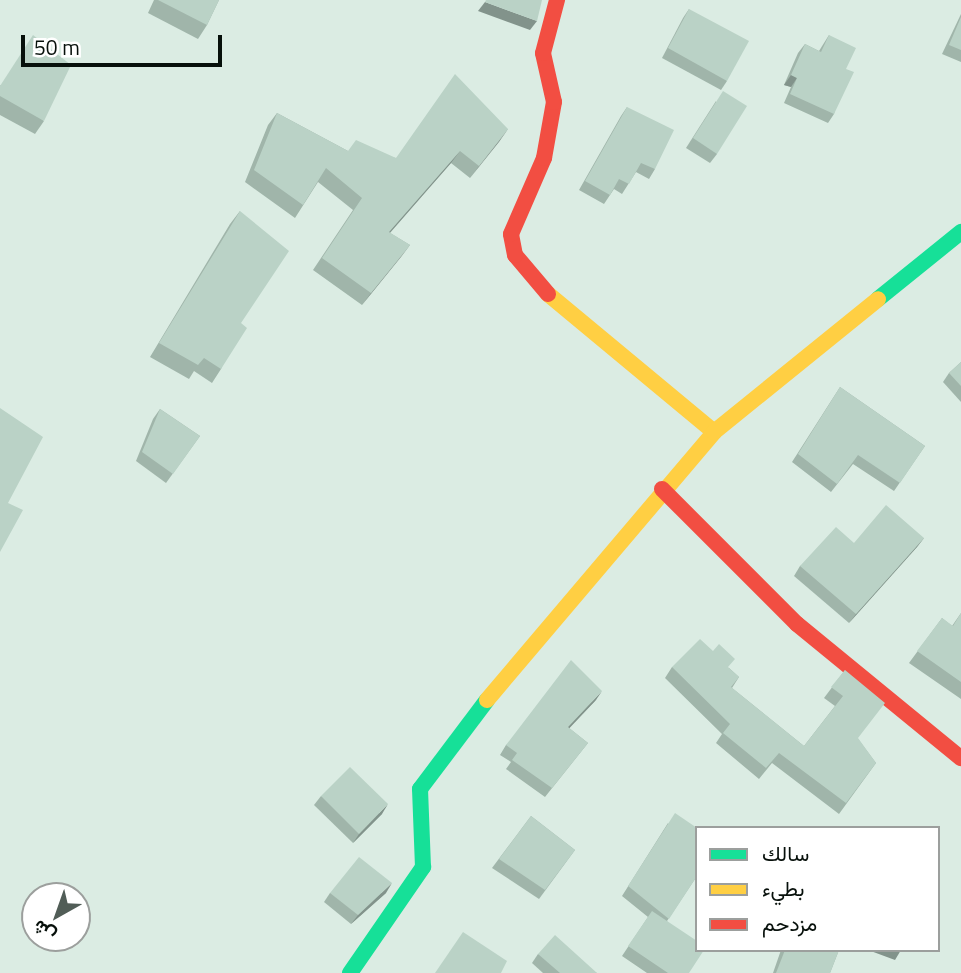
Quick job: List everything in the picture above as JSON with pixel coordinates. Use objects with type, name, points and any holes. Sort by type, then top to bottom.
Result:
[{"type":"street","points":[[558,0],[543,53],[554,102],[544,158],[512,234],[515,255],[555,302],[714,432]]},
{"type":"street","points":[[350,973],[423,866],[420,789],[663,489],[714,432],[961,232]]},
{"type":"street","points":[[663,489],[797,624],[961,758]]},
{"type":"building","points":[[158,0],[219,0],[207,25]]},
{"type":"building","points":[[542,0],[537,21],[485,2]]},
{"type":"building","points":[[689,9],[749,41],[727,81],[668,48]]},
{"type":"building","points":[[961,17],[961,50],[949,45]]},
{"type":"building","points":[[33,35],[71,65],[44,121],[0,96],[0,86]]},
{"type":"building","points":[[829,35],[856,48],[846,69],[854,72],[834,114],[790,94],[797,78],[791,75],[805,44],[821,52]]},
{"type":"building","points":[[455,74],[508,129],[479,166],[460,151],[389,232],[410,245],[371,293],[322,258],[362,198],[326,168],[303,205],[254,170],[277,113],[348,151],[356,140],[396,158]]},
{"type":"building","points":[[723,91],[747,106],[717,154],[693,138]]},
{"type":"building","points":[[627,107],[674,130],[655,169],[641,163],[629,184],[619,179],[610,195],[585,181]]},
{"type":"building","points":[[240,211],[289,251],[241,323],[247,328],[221,369],[204,358],[198,365],[159,343]]},
{"type":"building","points":[[961,362],[961,386],[949,373]]},
{"type":"building","points":[[840,387],[925,446],[900,483],[858,455],[837,484],[798,454]]},
{"type":"building","points":[[0,408],[43,437],[8,503],[23,510],[0,552]]},
{"type":"building","points":[[160,409],[200,436],[173,474],[142,452]]},
{"type":"building","points":[[886,505],[924,538],[856,614],[800,566],[836,527],[854,543]]},
{"type":"building","points":[[961,613],[961,682],[917,651],[942,618],[953,626]]},
{"type":"building","points":[[700,639],[713,651],[719,644],[735,659],[728,667],[739,677],[731,687],[804,746],[843,696],[831,687],[845,670],[885,703],[858,738],[876,763],[846,803],[779,753],[766,768],[723,733],[730,724],[672,667]]},
{"type":"building","points":[[571,660],[602,691],[568,727],[588,743],[552,788],[512,760],[517,753],[506,745]]},
{"type":"building","points":[[350,767],[388,804],[359,834],[321,796]]},
{"type":"building","points":[[675,813],[695,827],[695,879],[669,919],[628,886]]},
{"type":"building","points":[[531,816],[575,850],[545,890],[499,859]]},
{"type":"building","points":[[359,857],[392,883],[358,915],[330,893]]},
{"type":"building","points":[[652,911],[695,940],[695,952],[703,952],[689,973],[668,973],[628,946]]},
{"type":"building","points":[[463,932],[507,961],[501,973],[435,973]]},
{"type":"building","points":[[555,935],[597,973],[560,973],[538,954]]},
{"type":"building","points":[[784,952],[838,952],[830,973],[776,973]]},
{"type":"traffic: fast","points":[[878,299],[961,232]]},
{"type":"traffic: fast","points":[[350,973],[423,867],[420,789],[487,700]]},
{"type":"traffic: slow","points":[[548,294],[714,432]]},
{"type":"traffic: slow","points":[[487,700],[714,432],[878,299]]},
{"type":"traffic: jam","points":[[548,294],[515,255],[511,234],[544,158],[554,102],[543,53],[557,0]]},
{"type":"traffic: jam","points":[[662,489],[797,624],[961,758]]}]
